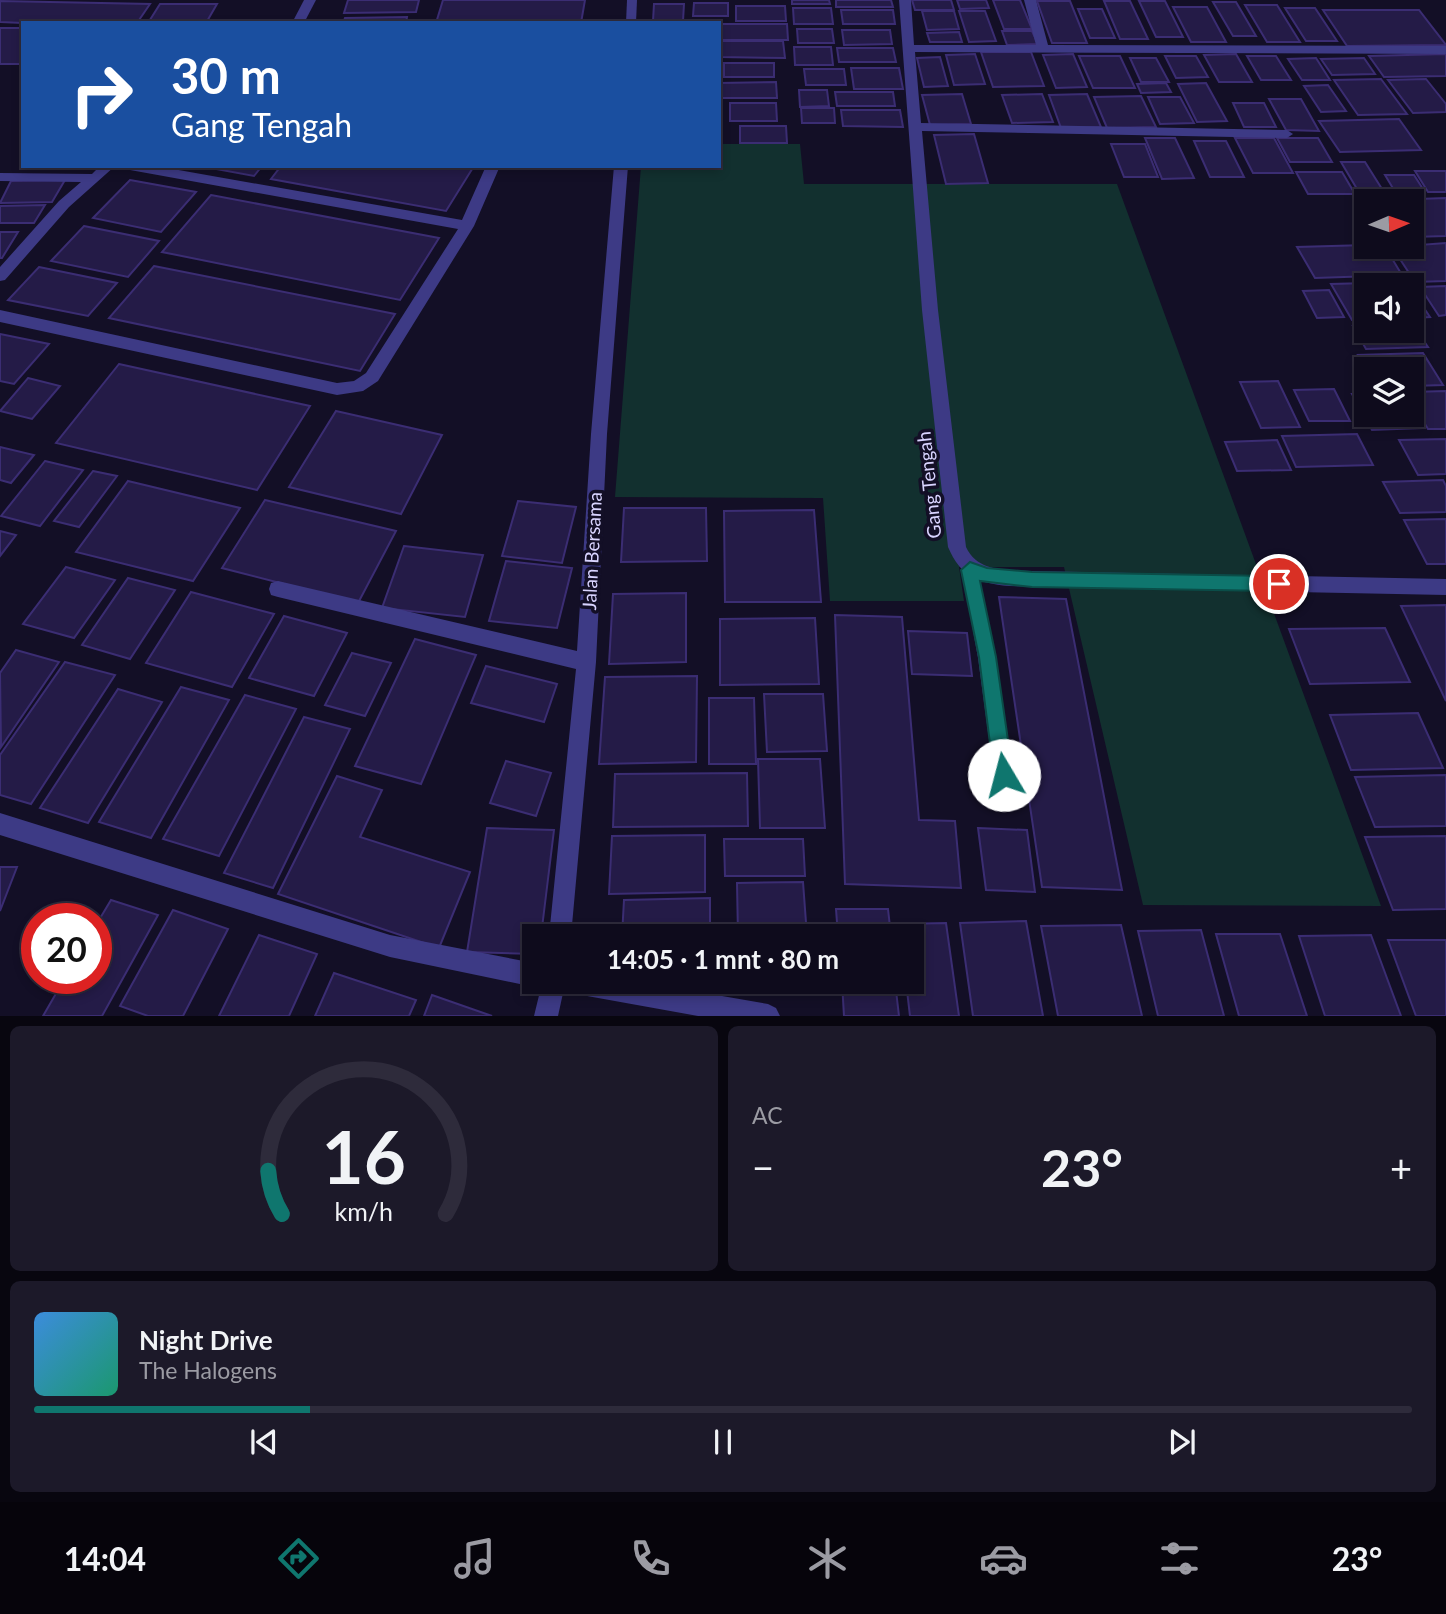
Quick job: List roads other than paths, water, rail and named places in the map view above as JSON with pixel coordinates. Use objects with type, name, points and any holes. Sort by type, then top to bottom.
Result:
[{"type":"street","points":[[299,21],[310,0]]},
{"type":"street","name":"Gang Tengah","points":[[905,0],[930,310],[957,547],[961,561],[970,570]]},
{"type":"street","points":[[1030,0],[1043,48]]},
{"type":"street","points":[[908,48],[1446,50]]},
{"type":"street","points":[[915,127],[1287,134]]},
{"type":"street","points":[[0,276],[64,204],[106,168]]},
{"type":"street","points":[[141,168],[467,226]]},
{"type":"street","points":[[0,316],[349,389],[365,384],[372,377],[467,226],[492,168]]},
{"type":"street","name":"Jalan Bersama","points":[[560,924],[586,662],[598,435],[621,168]]},
{"type":"street","points":[[0,177],[93,178]]},
{"type":"street","points":[[970,570],[987,575],[1032,579],[1446,587]]},
{"type":"street","points":[[278,589],[586,662]]},
{"type":"street","points":[[0,824],[390,946],[522,973]]},
{"type":"street","points":[[546,1016],[551,994]]},
{"type":"street","points":[[644,994],[768,1016]]},
{"type":"lane","points":[[631,21],[632,0]]},
{"type":"lane","points":[[970,570],[987,657],[1007,799]]}]
